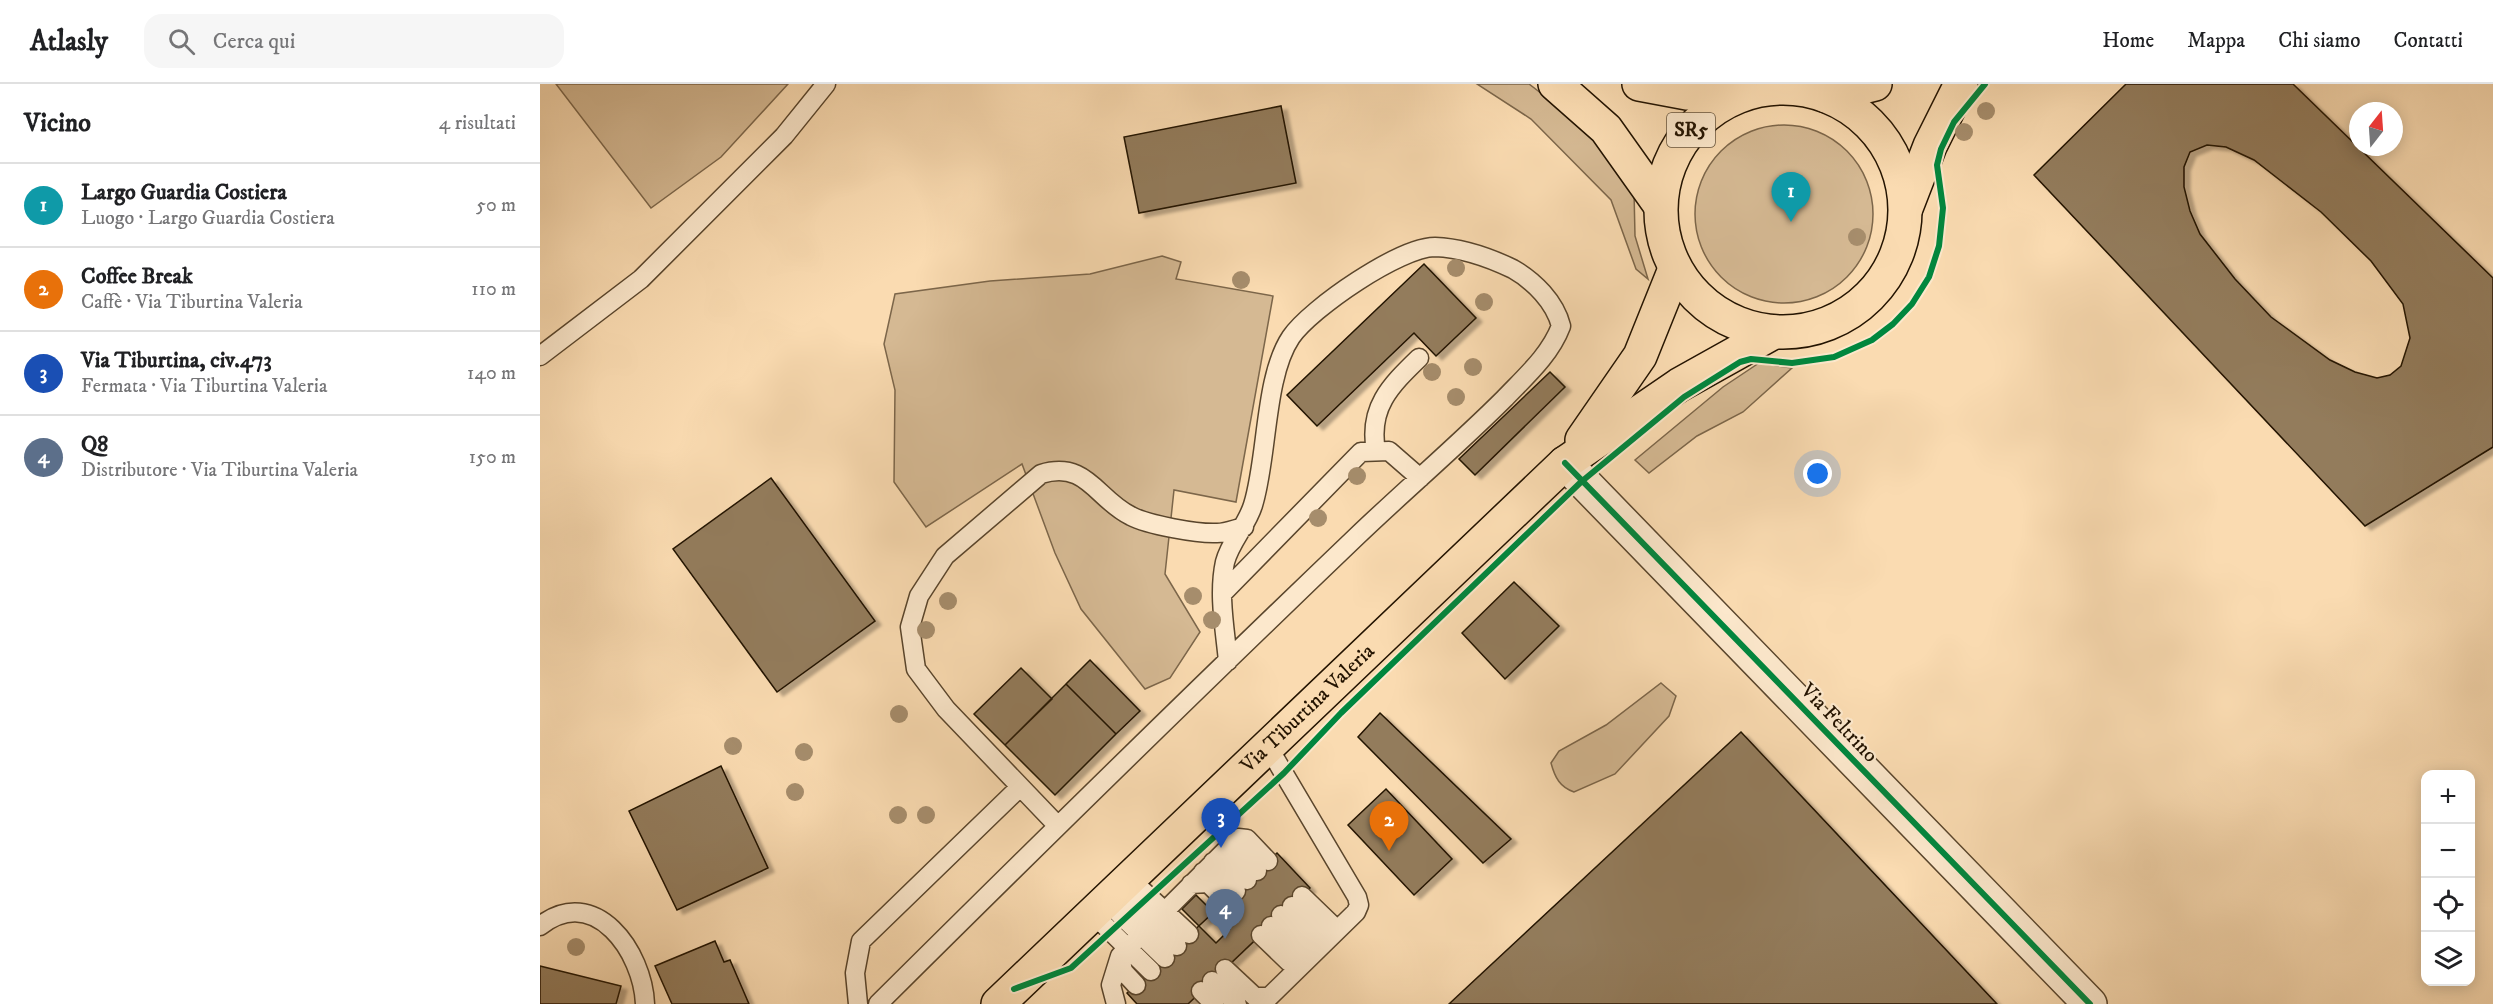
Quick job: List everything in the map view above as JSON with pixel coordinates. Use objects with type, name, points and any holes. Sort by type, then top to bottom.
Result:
[{"type":"main road","points":[[1555,84],[1606,129],[1660,205]]},
{"type":"main road","points":[[1640,84],[1687,93],[1743,94]]},
{"type":"main road","name":"SR5","points":[[1827,96],[1875,84]]},
{"type":"main road","name":"SR5","points":[[1906,208],[1930,146],[1961,84]]},
{"type":"main road","name":"SR5","points":[[1771,88],[1799,89],[1827,96],[1855,112],[1884,140],[1895,161],[1903,185],[1906,208],[1902,242],[1889,273],[1867,300],[1839,320],[1808,331],[1774,333],[1744,326],[1716,313],[1693,293],[1675,269],[1661,227],[1660,205],[1667,170],[1684,137],[1711,112],[1743,94],[1771,88]]},
{"type":"main road","name":"Via Tiburtina Valeria","points":[[1565,463],[1640,356],[1675,269]]},
{"type":"main road","name":"Via Tiburtina Valeria","points":[[998,1004],[1565,463],[1679,385],[1774,333]]},
{"type":"street","name":"Via Feltrino","points":[[1565,463],[2090,1004]]},
{"type":"lane","points":[[540,356],[641,279],[784,136],[826,84]]},
{"type":"lane","points":[[878,1004],[1058,826],[1540,361],[1561,326],[1557,310],[1526,277],[1488,257],[1433,247],[1404,254],[1343,289],[1291,337],[1279,365],[1258,492],[1244,527],[1226,560],[1222,594],[1228,661]]},
{"type":"lane","points":[[1376,451],[1373,433],[1379,406],[1392,384],[1419,358]]},
{"type":"lane","points":[[1222,594],[1361,452],[1389,451],[1420,478]]},
{"type":"lane","points":[[1058,826],[946,709],[916,669],[910,627],[919,596],[945,556],[1041,474],[1058,469],[1075,472],[1131,516],[1186,531],[1218,533],[1244,527]]},
{"type":"lane","points":[[1213,986],[1261,1001],[1356,912],[1359,905],[1357,897],[1268,745]]},
{"type":"lane","points":[[858,1004],[855,973],[861,941],[1020,787]]},
{"type":"lane","points":[[1116,1004],[1111,986],[1141,935],[1227,849],[1240,853],[1247,881]]},
{"type":"lane","points":[[1203,873],[1227,863],[1247,881]]},
{"type":"lane","points":[[1203,873],[1208,883],[1247,881]]},
{"type":"lane","points":[[1111,895],[1141,935],[1177,946],[1141,935]]},
{"type":"lane","points":[[1111,895],[1141,935],[1151,971]]},
{"type":"lane","points":[[540,926],[561,915],[578,913],[596,918],[611,926],[626,944],[638,969],[645,1004]]},
{"type":"lane","points":[[1281,916],[1320,934],[1316,948],[1289,962],[1281,916]]},
{"type":"lane","points":[[1136,985],[1123,971],[1141,935]]},
{"type":"lane","points":[[1213,986],[1238,1004]]},
{"type":"shaded area","points":[[556,84],[788,84],[721,157],[651,208]]},
{"type":"shaded area","points":[[1477,84],[1529,84],[1572,117],[1594,139],[1634,191],[1635,236],[1648,279],[1636,269],[1611,200],[1531,119]]},
{"type":"shaded area","points":[[1784,125],[1818,132],[1847,151],[1866,180],[1873,214],[1866,248],[1847,277],[1818,296],[1784,303],[1750,296],[1721,277],[1702,248],[1695,214],[1702,180],[1721,151],[1750,132]]},
{"type":"shaded area","points":[[1162,256],[1181,262],[1176,279],[1273,296],[1236,502],[1174,490],[1165,574],[1200,632],[1170,678],[1145,689],[1081,609],[1055,553],[1022,464],[926,527],[894,482],[895,390],[884,344],[895,294],[990,281],[1090,274]]},
{"type":"shaded area","points":[[1759,363],[1792,368],[1743,412],[1697,436],[1649,473],[1635,460],[1723,387]]},
{"type":"shaded area","points":[[1661,683],[1676,696],[1669,716],[1615,774],[1574,792],[1562,785],[1551,763],[1559,751],[1606,725]]},
{"type":"building","points":[[2126,84],[2293,84],[2349,138],[2349,156],[2367,156],[2493,278],[2493,447],[2365,526],[2034,175]],"holes":[[[2207,145],[2226,147],[2254,160],[2321,212],[2371,261],[2403,304],[2410,338],[2401,366],[2390,375],[2377,378],[2355,372],[2330,360],[2271,317],[2235,279],[2200,234],[2190,211],[2184,187],[2184,167],[2190,152]]]},
{"type":"building","points":[[1281,106],[1296,183],[1139,213],[1124,137]]},
{"type":"building","points":[[1424,264],[1476,318],[1436,356],[1414,333],[1317,426],[1287,395]]},
{"type":"building","points":[[1550,372],[1565,387],[1475,475],[1459,459]]},
{"type":"building","points":[[771,478],[875,621],[777,692],[673,549]]},
{"type":"building","points":[[1514,582],[1559,626],[1505,679],[1462,633]]},
{"type":"building","points":[[1090,660],[1140,711],[1116,734],[1066,684]]},
{"type":"building","points":[[1021,668],[1052,699],[1005,745],[974,714]]},
{"type":"building","points":[[1066,684],[1116,734],[1055,795],[1005,745]]},
{"type":"building","points":[[1380,713],[1511,839],[1483,863],[1358,737]]},
{"type":"building","points":[[1741,732],[1997,1004],[1449,1004]]},
{"type":"building","points":[[721,766],[768,868],[677,910],[629,811]]},
{"type":"building","points":[[1386,789],[1452,859],[1414,895],[1348,825]]},
{"type":"building","points":[[1277,853],[1310,888],[1188,1004],[1137,1004],[1127,993]]},
{"type":"building","points":[[1196,895],[1230,929],[1216,943],[1182,909]]},
{"type":"building","points":[[715,941],[724,962],[730,960],[749,1004],[672,1004],[655,966]]},
{"type":"building","points":[[540,966],[621,986],[616,1004],[540,1004]]},
{"type":"cycle path","points":[[1014,989],[1071,968],[1284,773],[1341,713],[1581,482],[1684,397],[1740,362],[1751,359],[1792,363],[1834,357],[1872,340],[1893,324],[1912,304],[1929,277],[1939,246],[1943,208],[1937,165],[1941,149],[1954,122],[1985,84]]},
{"type":"cycle path","points":[[1565,463],[2090,1004]]},
{"type":"place","name":"Largo Guardia Costiera","points":[[1791,222]]},
{"type":"place","name":"Via Tiburtina, civ.473","points":[[1221,848]]},
{"type":"place","name":"Coffee Break","points":[[1389,851]]},
{"type":"place","name":"Q8","points":[[1225,939]]}]
